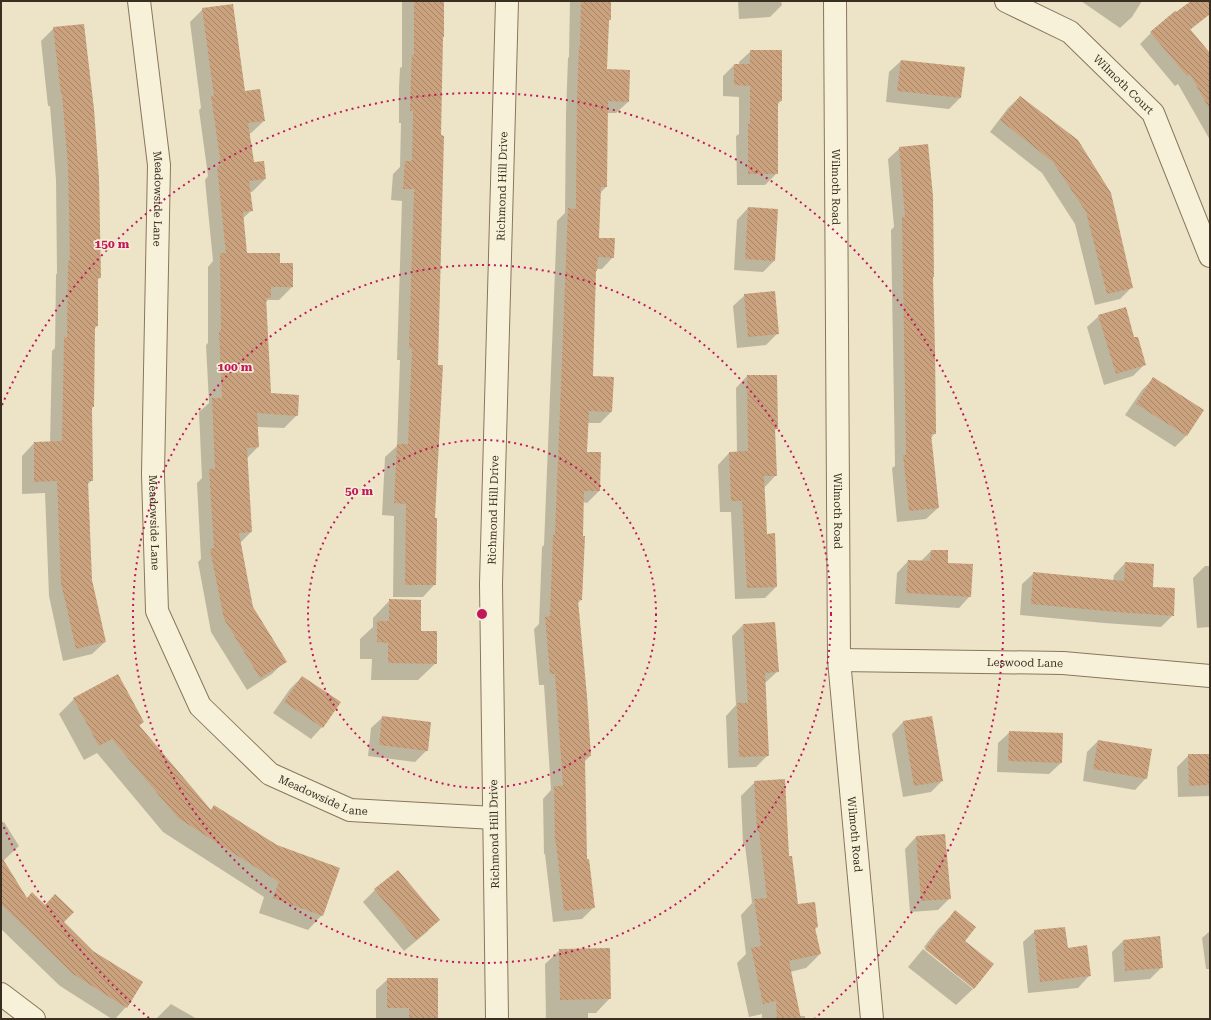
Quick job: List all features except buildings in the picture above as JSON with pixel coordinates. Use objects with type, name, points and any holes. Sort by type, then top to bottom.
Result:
[{"type":"street","name":"Meadowside Lane","points":[[139,1],[159,165],[153,474],[157,611],[200,706],[270,774],[350,810],[494,818]]},
{"type":"street","name":"Richmond Hill Drive","points":[[497,1019],[491,584],[507,1]]},
{"type":"street","name":"Wilmoth Road","points":[[835,1],[839,660],[872,1019]]},
{"type":"street","name":"Wilmoth Court","points":[[1006,1],[1070,32],[1153,112],[1210,256]]},
{"type":"street","name":"Leswood Lane","points":[[839,660],[1063,663],[1210,676]]},
{"type":"street","points":[[1,994],[34,1019]]}]
